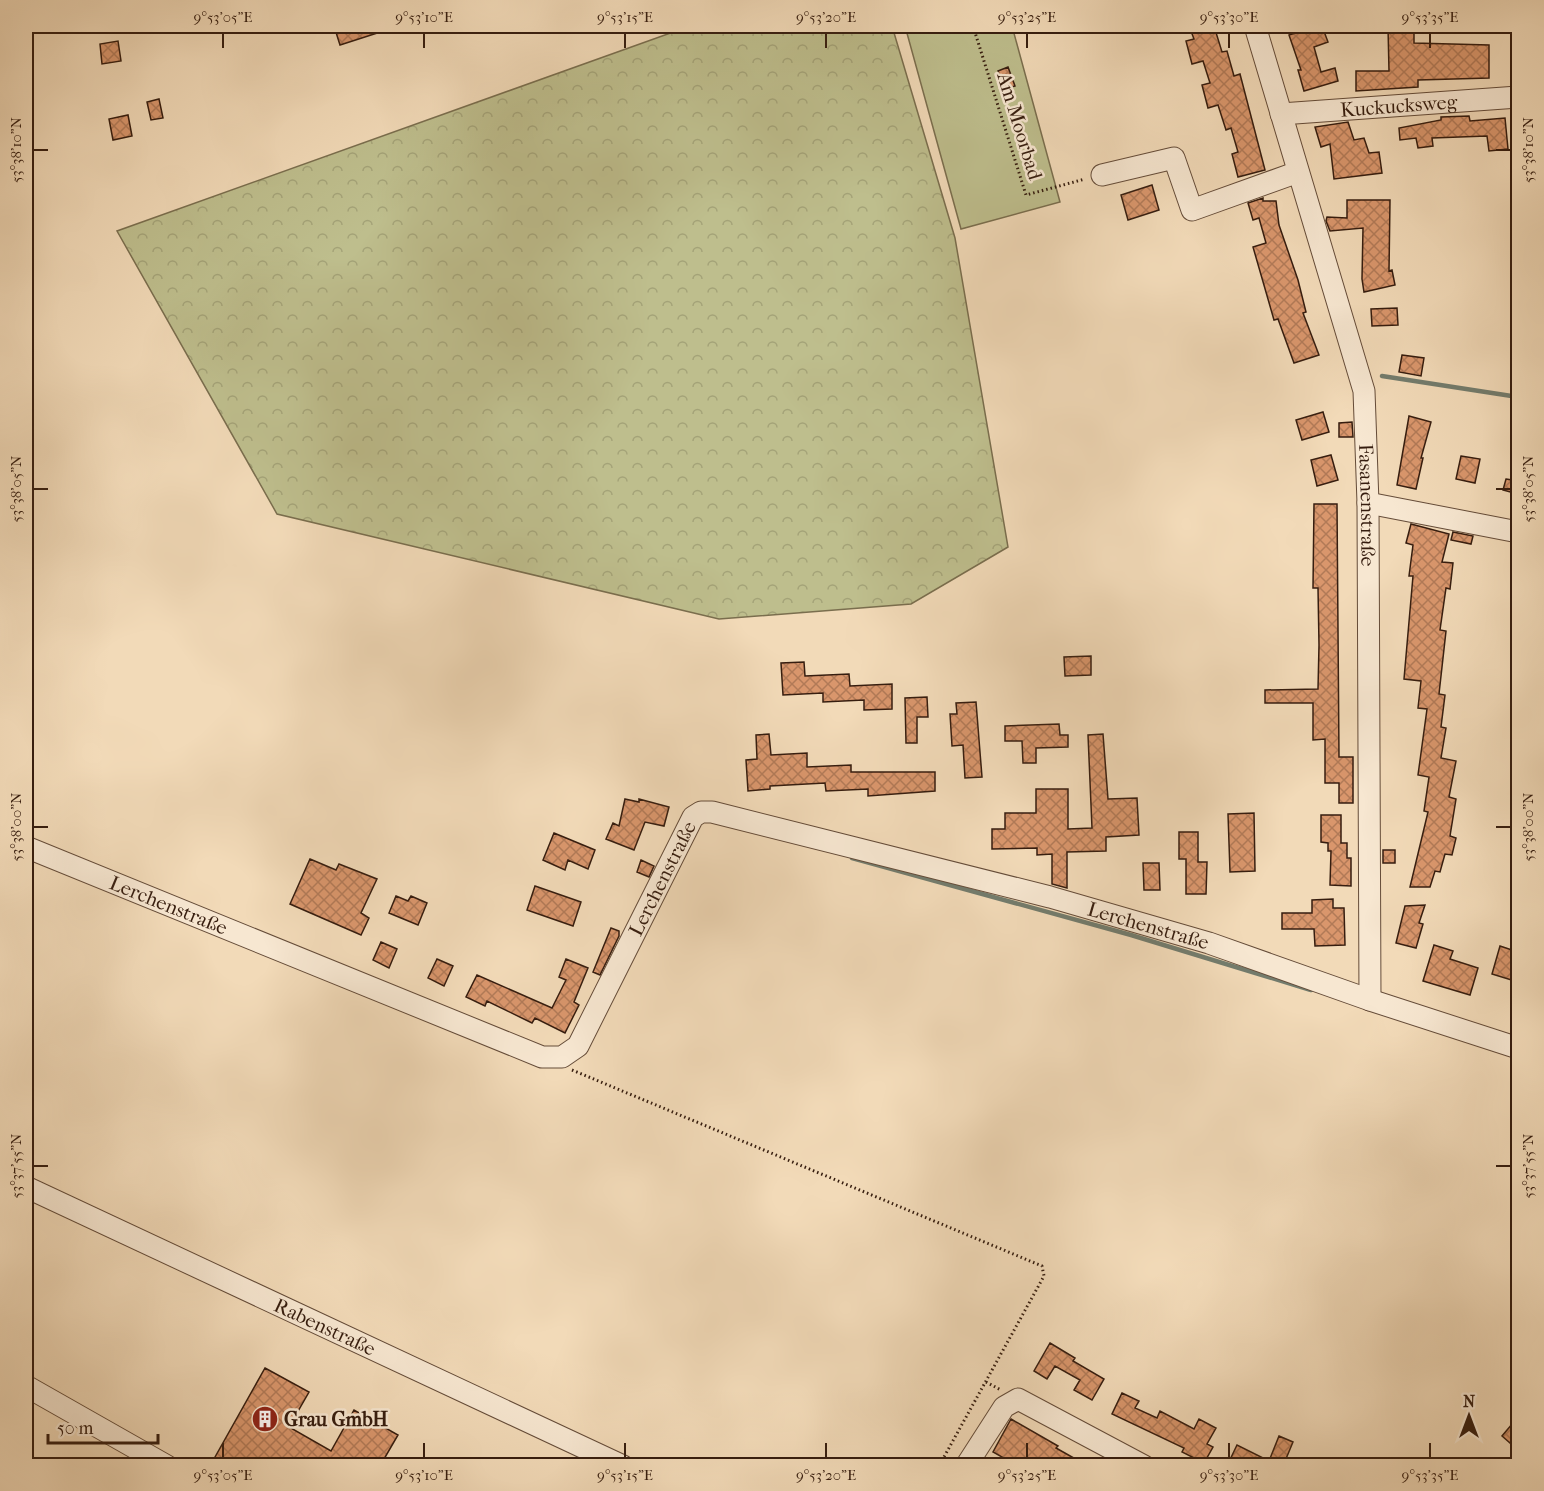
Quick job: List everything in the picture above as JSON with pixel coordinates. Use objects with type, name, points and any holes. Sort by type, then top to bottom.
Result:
[{"type":"street","name":"Fasanenstraße","points":[[1256,26],[1364,391],[1368,503],[1370,1000]]},
{"type":"street","name":"Kuckucksweg","points":[[1281,114],[1518,97]]},
{"type":"street","points":[[1102,175],[1174,158],[1192,210],[1298,172]]},
{"type":"street","points":[[1368,503],[1518,532]]},
{"type":"street","name":"Lerchenstraße","points":[[26,847],[542,1057],[562,1057],[578,1047],[693,817],[701,812],[712,812],[1050,897],[1209,943],[1370,1000],[1518,1048]]},
{"type":"street","name":"Rabenstraße","points":[[26,1187],[623,1466]]},
{"type":"street","points":[[26,1386],[167,1466]]},
{"type":"street","points":[[966,1466],[1004,1407],[1018,1400],[1144,1466]]},
{"type":"path","name":"Am Moorbad","points":[[973,26],[1026,195],[1102,175]]},
{"type":"path","points":[[542,1057],[1042,1266],[1044,1276],[939,1466]]},
{"type":"green space","points":[[690,26],[892,26],[955,238],[1008,547],[911,604],[719,619],[277,514],[117,231]]},
{"type":"green space","points":[[905,26],[1012,26],[1060,202],[961,229]]},
{"type":"building","points":[[334,26],[393,26],[393,28],[340,45]]},
{"type":"building","points":[[1189,26],[1214,26],[1222,52],[1227,51],[1234,76],[1240,74],[1265,170],[1238,177],[1232,154],[1238,152],[1231,128],[1226,130],[1218,105],[1208,108],[1202,85],[1210,83],[1203,61],[1192,64],[1186,41],[1194,39]]},
{"type":"building","points":[[1322,26],[1328,42],[1314,47],[1321,72],[1335,68],[1338,81],[1304,91],[1298,70],[1301,70],[1289,35]]},
{"type":"building","points":[[1414,26],[1414,43],[1489,45],[1489,78],[1418,80],[1418,87],[1356,91],[1356,71],[1389,71],[1388,27]]},
{"type":"building","points":[[118,41],[121,61],[102,64],[100,44]]},
{"type":"building","points":[[1008,67],[1015,86],[1004,89],[998,71]]},
{"type":"building","points":[[159,99],[163,118],[151,120],[147,102]]},
{"type":"building","points":[[128,115],[132,136],[113,140],[109,119]]},
{"type":"building","points":[[1469,116],[1470,121],[1505,118],[1508,149],[1489,151],[1487,136],[1432,138],[1433,146],[1418,148],[1416,138],[1400,140],[1399,128],[1441,120],[1441,117]]},
{"type":"building","points":[[1348,122],[1354,140],[1364,138],[1369,153],[1379,152],[1382,173],[1334,179],[1330,144],[1321,147],[1315,127]]},
{"type":"building","points":[[1152,185],[1159,210],[1128,220],[1121,195]]},
{"type":"building","points":[[1263,198],[1263,201],[1276,201],[1279,225],[1298,280],[1306,312],[1303,313],[1319,355],[1294,363],[1278,319],[1274,320],[1253,247],[1266,243],[1259,218],[1253,220],[1248,203]]},
{"type":"building","points":[[1347,200],[1390,200],[1389,271],[1392,270],[1395,285],[1364,292],[1363,228],[1330,231],[1326,221],[1327,217],[1347,218]]},
{"type":"building","points":[[1397,308],[1398,325],[1372,326],[1371,309]]},
{"type":"building","points":[[1402,355],[1424,358],[1421,376],[1399,372]]},
{"type":"building","points":[[1323,412],[1329,432],[1302,440],[1296,420]]},
{"type":"building","points":[[1409,416],[1431,422],[1421,458],[1423,458],[1416,489],[1397,485]]},
{"type":"building","points":[[1352,422],[1353,437],[1339,437],[1339,423]]},
{"type":"building","points":[[1331,455],[1338,480],[1317,486],[1311,460]]},
{"type":"building","points":[[1461,456],[1480,459],[1475,483],[1456,479]]},
{"type":"building","points":[[1506,479],[1518,481],[1518,494],[1503,490]]},
{"type":"building","points":[[1314,504],[1337,504],[1339,757],[1353,757],[1353,803],[1339,803],[1339,783],[1325,783],[1325,739],[1313,740],[1313,703],[1265,703],[1265,690],[1318,689],[1318,588],[1313,588]]},
{"type":"building","points":[[1411,524],[1449,534],[1442,562],[1453,563],[1450,589],[1446,588],[1440,630],[1446,631],[1439,694],[1445,695],[1441,727],[1446,728],[1441,758],[1456,761],[1449,797],[1456,799],[1450,836],[1456,838],[1452,855],[1445,854],[1440,872],[1435,871],[1430,887],[1410,887],[1428,812],[1424,811],[1429,777],[1418,775],[1427,709],[1418,708],[1421,681],[1404,679],[1413,576],[1409,576],[1413,545],[1406,543]]},
{"type":"building","points":[[1453,532],[1473,536],[1471,544],[1451,540]]},
{"type":"building","points":[[1091,656],[1091,675],[1065,676],[1064,657]]},
{"type":"building","points":[[804,662],[805,676],[849,674],[850,686],[892,684],[892,709],[864,710],[864,700],[823,702],[823,693],[783,695],[781,663]]},
{"type":"building","points":[[927,697],[928,717],[917,717],[917,743],[906,743],[905,698]]},
{"type":"building","points":[[976,702],[982,777],[965,778],[963,745],[952,746],[950,714],[957,714],[956,703]]},
{"type":"building","points":[[1059,724],[1060,735],[1068,735],[1068,747],[1036,748],[1036,763],[1023,763],[1022,741],[1005,741],[1005,726]]},
{"type":"building","points":[[769,734],[771,755],[807,753],[807,767],[851,765],[851,772],[935,772],[935,791],[868,796],[868,789],[826,791],[825,783],[770,786],[770,789],[748,791],[746,760],[757,759],[756,735]]},
{"type":"building","points":[[1103,734],[1108,799],[1137,798],[1139,835],[1106,837],[1106,851],[1067,852],[1067,888],[1052,884],[1052,854],[1037,855],[1037,848],[992,849],[992,829],[1005,829],[1005,813],[1036,813],[1036,789],[1068,789],[1068,829],[1092,828],[1088,735]]},
{"type":"building","points":[[625,799],[639,802],[639,799],[669,807],[664,826],[645,822],[634,850],[606,839],[613,823],[619,826]]},
{"type":"building","points":[[1254,813],[1255,871],[1230,872],[1228,814]]},
{"type":"building","points":[[1321,815],[1341,815],[1341,843],[1347,843],[1347,858],[1351,858],[1351,886],[1330,885],[1331,851],[1328,851],[1328,843],[1321,842]]},
{"type":"building","points":[[1179,832],[1198,832],[1198,862],[1207,862],[1206,894],[1186,894],[1186,859],[1179,859]]},
{"type":"building","points":[[554,833],[595,850],[588,869],[568,860],[565,870],[543,860]]},
{"type":"building","points":[[1383,850],[1395,850],[1395,863],[1383,863]]},
{"type":"building","points":[[310,859],[336,870],[339,864],[377,879],[361,913],[369,918],[361,935],[290,904]]},
{"type":"building","points":[[641,860],[654,866],[649,877],[637,872]]},
{"type":"building","points":[[1143,863],[1159,863],[1160,890],[1144,890]]},
{"type":"building","points":[[535,886],[581,902],[573,926],[527,910]]},
{"type":"building","points":[[396,896],[408,901],[411,896],[427,903],[418,925],[389,913]]},
{"type":"building","points":[[1333,899],[1333,908],[1344,908],[1345,945],[1315,946],[1314,929],[1282,929],[1282,913],[1312,913],[1312,900]]},
{"type":"building","points":[[1425,905],[1419,923],[1423,924],[1416,948],[1396,943],[1405,906]]},
{"type":"building","points":[[611,928],[619,931],[619,936],[600,975],[593,972]]},
{"type":"building","points":[[381,942],[397,949],[389,968],[373,960]]},
{"type":"building","points":[[1434,945],[1453,951],[1450,959],[1478,968],[1470,995],[1423,981]]},
{"type":"building","points":[[1500,946],[1518,952],[1518,982],[1492,974]]},
{"type":"building","points":[[437,959],[453,966],[444,986],[428,978]]},
{"type":"building","points":[[566,959],[588,968],[574,1002],[579,1005],[565,1033],[535,1018],[532,1023],[487,1001],[485,1006],[466,997],[477,975],[552,1008],[566,980],[559,977]]},
{"type":"building","points":[[1050,1343],[1075,1358],[1073,1361],[1104,1379],[1092,1400],[1074,1390],[1080,1380],[1055,1366],[1047,1379],[1034,1371]]},
{"type":"building","name":"Grau GmbH","points":[[265,1368],[309,1392],[289,1427],[331,1451],[354,1410],[398,1435],[380,1466],[210,1466]]},
{"type":"building","points":[[1122,1393],[1139,1401],[1135,1408],[1157,1418],[1160,1411],[1194,1429],[1199,1419],[1216,1428],[1207,1444],[1213,1447],[1204,1463],[1182,1452],[1184,1448],[1112,1414]]},
{"type":"building","points":[[1518,1417],[1518,1450],[1502,1436]]},
{"type":"building","points":[[1011,1419],[1088,1466],[1018,1466],[993,1452]]},
{"type":"building","points":[[1279,1436],[1293,1442],[1283,1466],[1227,1466],[1237,1445],[1269,1461]]},
{"type":"waterway","points":[[1382,376],[1518,397]]},
{"type":"waterway","points":[[852,858],[1131,935],[1311,990]]},
{"type":"place","name":"Grau GmbH","points":[[265,1419]]}]
